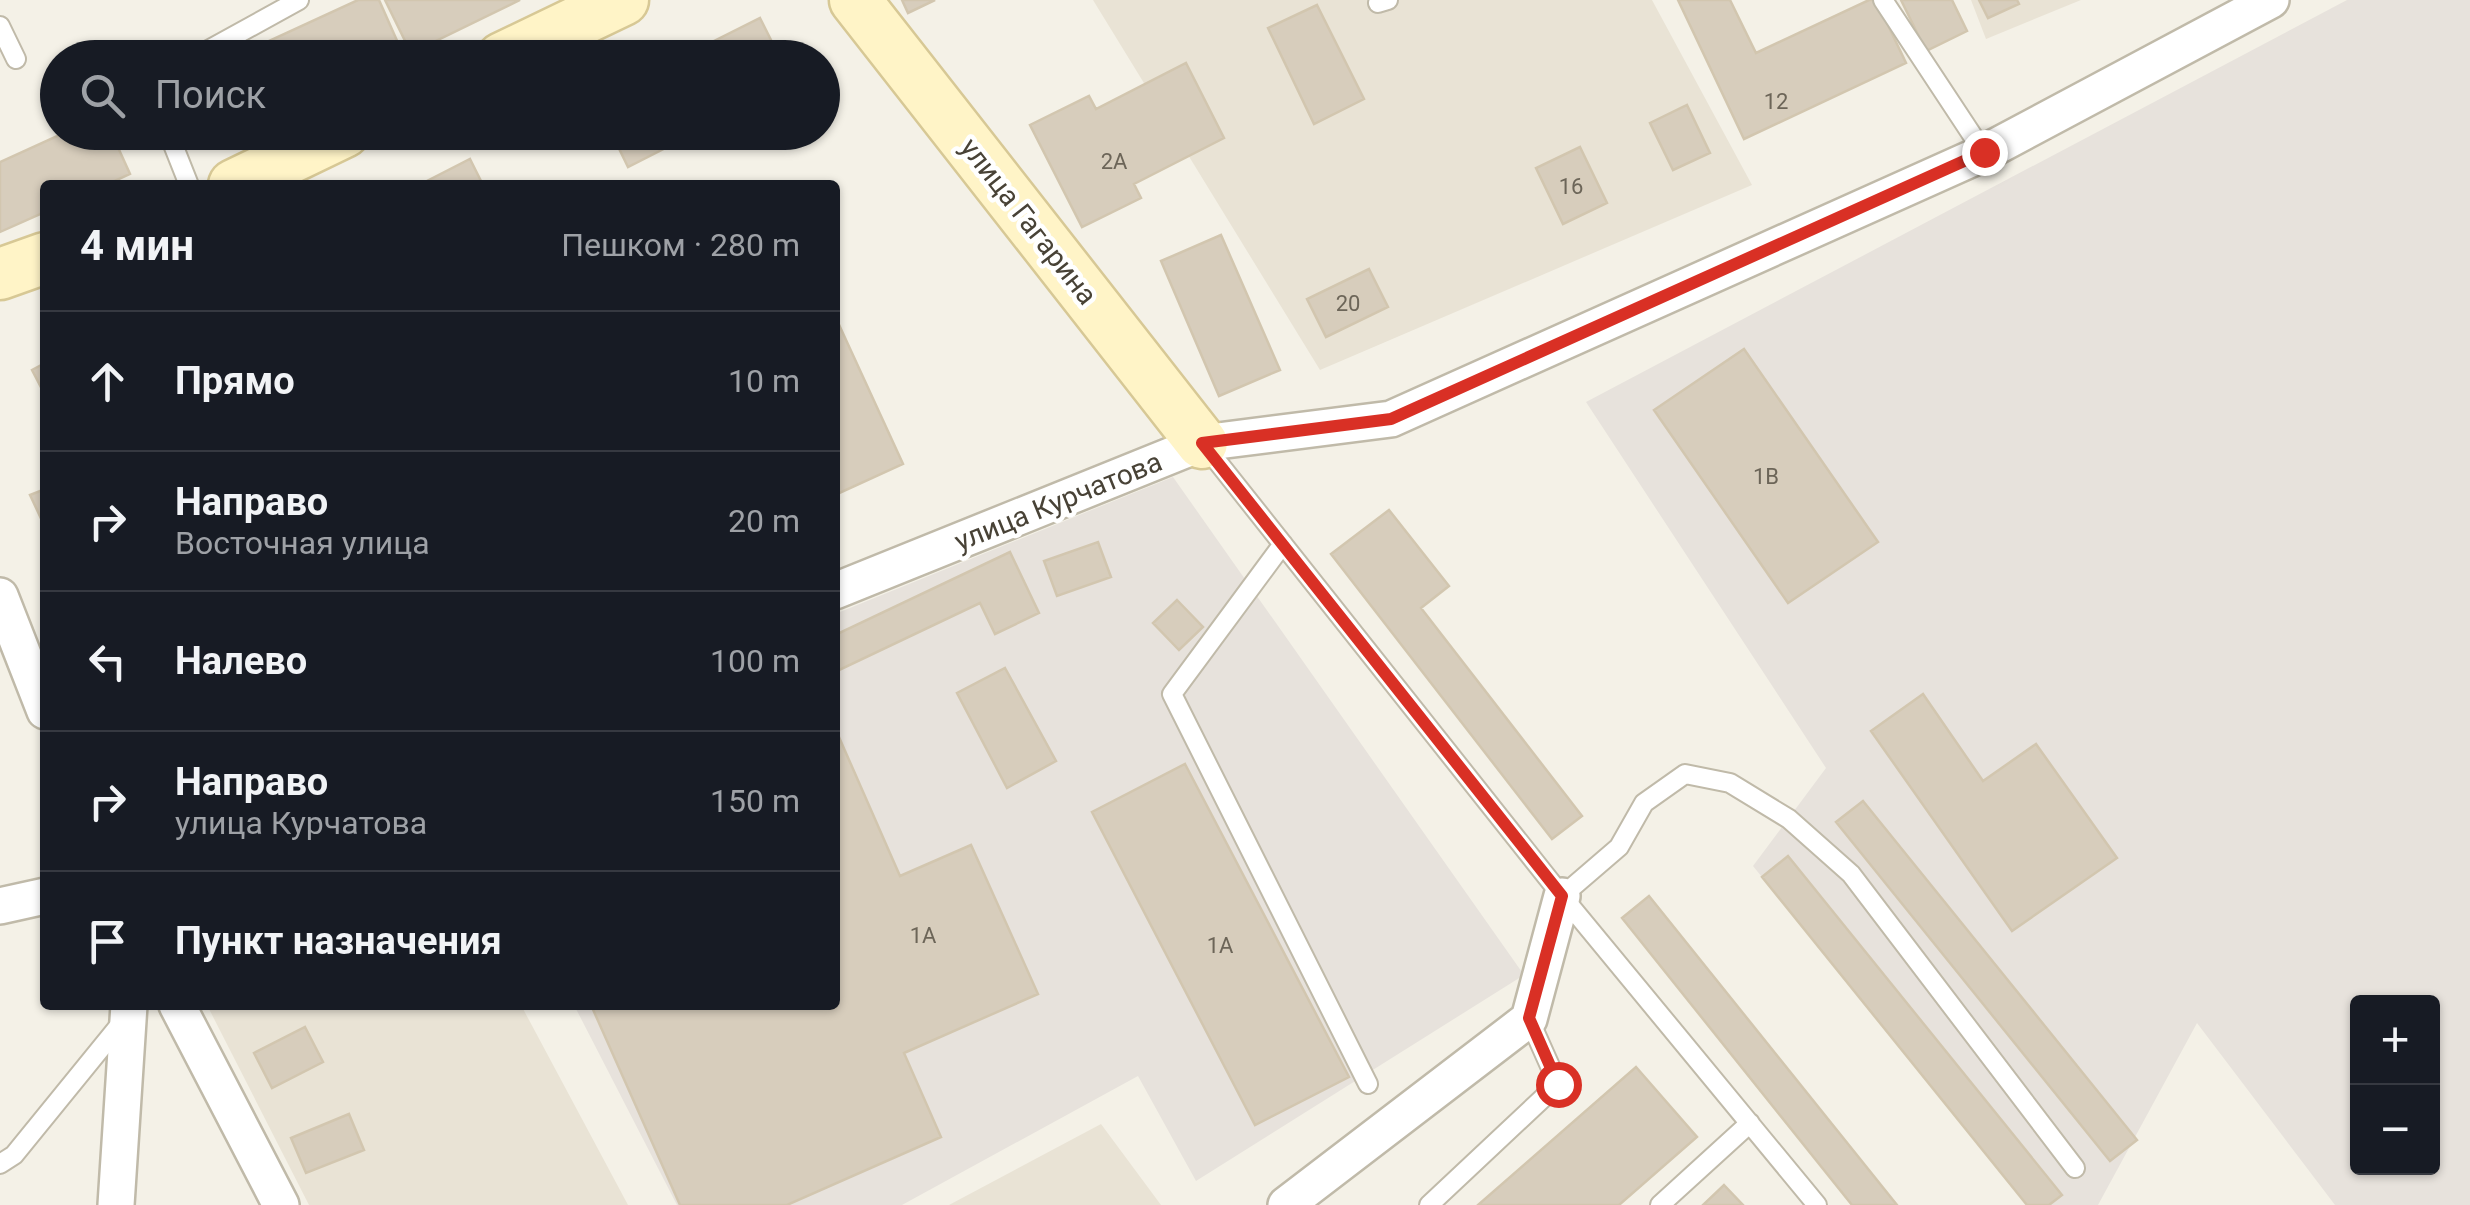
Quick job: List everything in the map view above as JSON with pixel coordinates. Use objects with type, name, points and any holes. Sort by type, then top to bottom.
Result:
[{"type":"street","points":[[539,40],[622,0]]},
{"type":"street","name":"улица Гагарина","points":[[856,0],[1202,443]]},
{"type":"street","name":"улица Курчатова","points":[[840,588],[1202,443],[1391,419],[1984,152],[2272,0]]},
{"type":"street","points":[[244,180],[307,150]]},
{"type":"street","points":[[0,274],[40,260]]},
{"type":"street","points":[[0,596],[40,697]]},
{"type":"street","points":[[1286,1205],[1529,1018],[1562,896]]},
{"type":"street","points":[[0,906],[40,897]]},
{"type":"street","points":[[116,1205],[130,1010]]},
{"type":"street","points":[[180,1010],[282,1205]]},
{"type":"lane","points":[[227,40],[300,0]]},
{"type":"lane","points":[[1883,0],[1984,152]]},
{"type":"lane","points":[[0,26],[16,59]]},
{"type":"lane","points":[[175,150],[187,180]]},
{"type":"lane","points":[[1202,443],[1562,896],[1817,1205]]},
{"type":"lane","points":[[1283,544],[1172,694],[1368,1084]]},
{"type":"lane","points":[[1562,896],[1620,848],[1644,803],[1685,774],[1730,783],[1789,819],[1851,874],[2075,1168]]},
{"type":"lane","points":[[0,1164],[14,1155],[128,1010]]},
{"type":"lane","points":[[1428,1205],[1558,1084],[1529,1018]]},
{"type":"lane","points":[[1660,1205],[1750,1124]]},
{"type":"shaded area","points":[[1093,0],[1652,0],[1752,185],[1320,370]]},
{"type":"shaded area","points":[[1971,0],[2081,0],[1986,39]]},
{"type":"shaded area","points":[[2347,0],[2470,0],[2470,1205],[2335,1205],[2197,1023],[2098,1205],[2027,1205],[1753,866],[1826,768],[1586,402]]},
{"type":"shaded area","points":[[1173,477],[1524,975],[1196,1181],[1138,1076],[902,1205],[677,1205],[577,1010],[840,1010],[840,612]]},
{"type":"shaded area","points":[[210,1010],[524,1010],[628,1205],[309,1205]]},
{"type":"shaded area","points":[[1101,1124],[1161,1205],[949,1205]]},
{"type":"building","points":[[358,0],[379,0],[397,40],[271,40]]},
{"type":"building","points":[[385,0],[520,0],[438,40],[405,40]]},
{"type":"building","points":[[902,0],[935,0],[908,13]]},
{"type":"building","points":[[1678,0],[1730,0],[1756,53],[1876,0],[1906,63],[1744,139]]},
{"type":"building","points":[[1901,0],[1952,0],[1967,31],[1926,51]]},
{"type":"building","points":[[1979,0],[2017,0],[2019,4],[1988,18]]},
{"type":"building","points":[[1317,5],[1364,99],[1314,124],[1268,28]]},
{"type":"building","points":[[760,18],[771,40],[716,40]]},
{"type":"building","points":[[1186,63],[1224,138],[1134,184],[1141,198],[1082,227],[1030,125],[1089,96],[1096,109]]},
{"type":"building","points":[[1687,105],[1710,153],[1673,170],[1650,123]]},
{"type":"building","points":[[40,144],[40,150],[119,150],[130,174],[117,180],[40,180],[40,214],[0,232],[0,162]]},
{"type":"building","points":[[1580,147],[1607,203],[1563,224],[1536,168]]},
{"type":"building","points":[[620,150],[662,150],[628,167]]},
{"type":"building","points":[[470,159],[480,180],[429,180]]},
{"type":"building","points":[[1221,235],[1280,370],[1219,396],[1161,261]]},
{"type":"building","points":[[1369,269],[1388,307],[1326,337],[1307,299]]},
{"type":"building","points":[[840,327],[903,464],[840,493]]},
{"type":"building","points":[[1744,349],[1878,542],[1788,603],[1654,410]]},
{"type":"building","points":[[40,366],[40,385],[32,370]]},
{"type":"building","points":[[40,491],[40,516],[30,495]]},
{"type":"building","points":[[1389,510],[1449,586],[1421,608],[1582,816],[1552,839],[1331,554]]},
{"type":"building","points":[[1098,542],[1111,577],[1057,596],[1044,561]]},
{"type":"building","points":[[1010,552],[1039,613],[995,634],[980,603],[840,670],[840,633]]},
{"type":"building","points":[[1177,600],[1203,627],[1179,650],[1153,623]]},
{"type":"building","points":[[1005,668],[1056,761],[1007,788],[957,693]]},
{"type":"building","points":[[1923,694],[1983,781],[2036,744],[2117,858],[2012,931],[1871,731]]},
{"type":"building","points":[[840,739],[900,876],[971,845],[1038,994],[904,1053],[941,1137],[787,1205],[680,1205],[593,1010],[840,1010]]},
{"type":"building","points":[[1185,764],[1349,1077],[1255,1125],[1092,812]]},
{"type":"building","points":[[1863,801],[2137,1140],[2110,1161],[1836,822]]},
{"type":"building","points":[[1788,856],[2062,1195],[2049,1205],[2027,1205],[1762,877]]},
{"type":"building","points":[[1649,896],[1897,1205],[1852,1205],[1622,918]]},
{"type":"building","points":[[305,1027],[323,1062],[272,1088],[254,1053]]},
{"type":"building","points":[[1636,1067],[1697,1137],[1619,1205],[1478,1205]]},
{"type":"building","points":[[349,1114],[364,1150],[306,1173],[291,1138]]},
{"type":"building","points":[[1724,1185],[1743,1205],[1703,1205]]},
{"type":"route","points":[[1558,1084],[1529,1018],[1562,896],[1202,443],[1391,419],[1984,152]]}]
